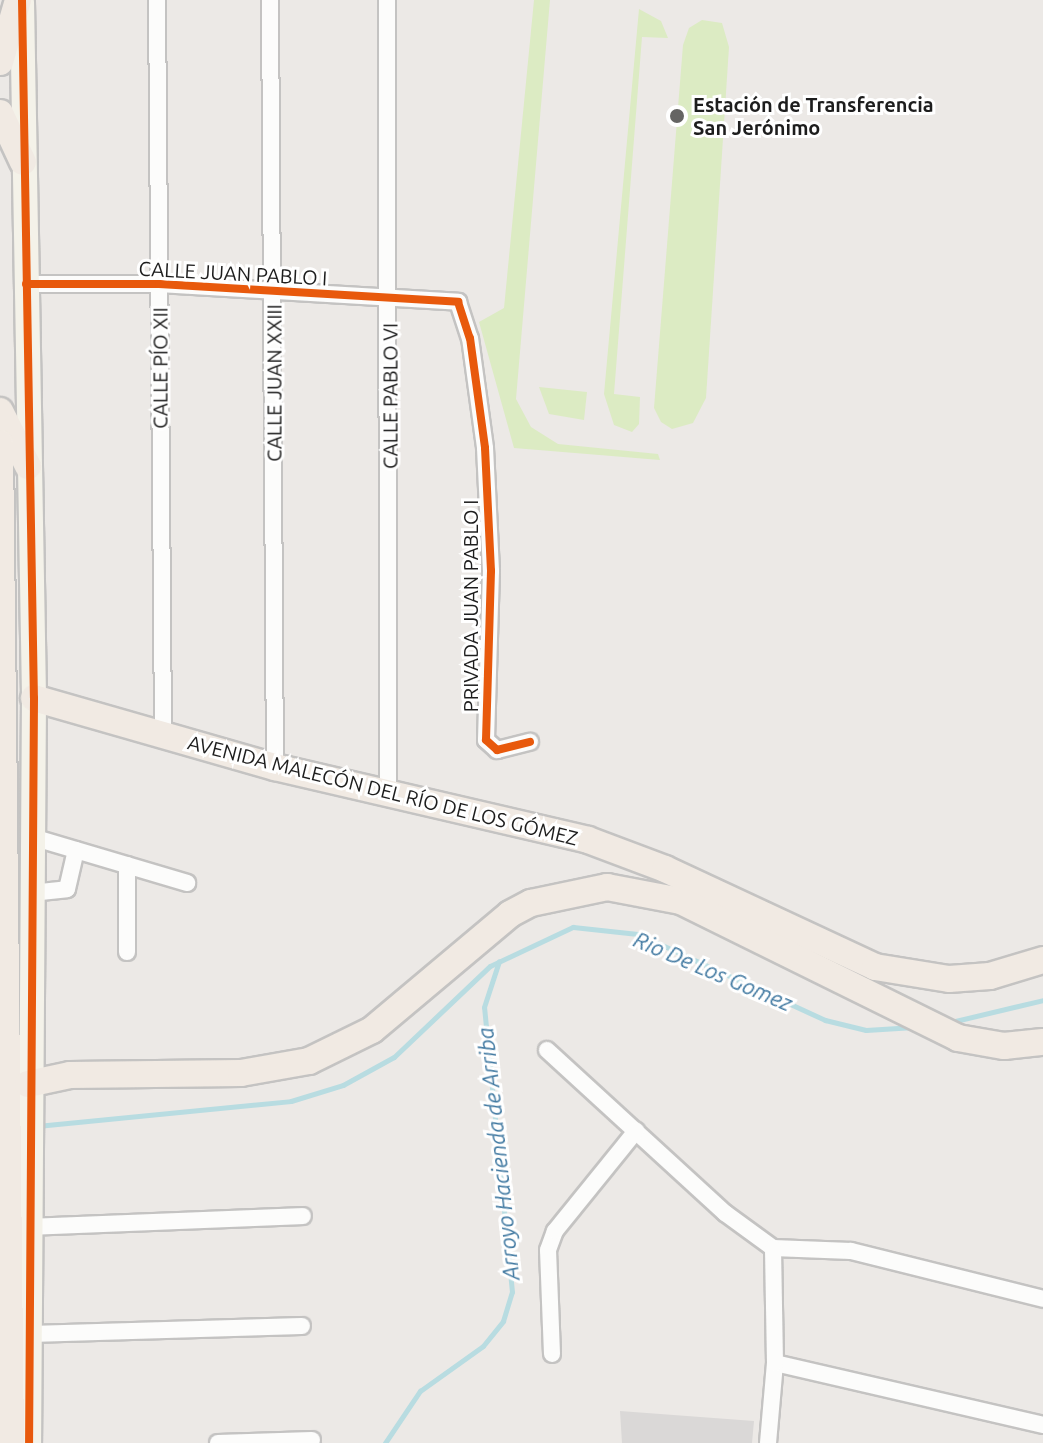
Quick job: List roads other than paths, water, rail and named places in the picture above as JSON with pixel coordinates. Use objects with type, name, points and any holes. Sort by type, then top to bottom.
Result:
[{"type":"main road","points":[[0,62],[20,0]]},
{"type":"main road","points":[[0,113],[23,162]]},
{"type":"main road","points":[[0,411],[28,466]]},
{"type":"main road","points":[[0,443],[22,1084],[11,1443]]},
{"type":"main road","name":"AVENIDA MALECÓN DEL RÍO DE LOS GÓMEZ","points":[[34,698],[275,767],[538,824],[632,855],[875,967],[949,979],[990,976],[1043,960]]},
{"type":"main road","points":[[22,1084],[70,1075],[241,1073],[309,1061],[372,1030],[510,914],[570,892],[607,887],[657,893],[799,960],[920,1023],[985,1043],[1043,1042]]},
{"type":"street","points":[[20,0],[34,698],[31,893],[22,1084]]},
{"type":"street","name":"CALLE PÍO XII","points":[[157,0],[163,736]]},
{"type":"street","name":"CALLE JUAN XXIII","points":[[270,0],[275,767]]},
{"type":"street","name":"CALLE PABLO VI","points":[[387,0],[390,298],[388,792]]},
{"type":"street","name":"CALLE JUAN PABLO I","points":[[26,284],[159,284],[390,298]]},
{"type":"street","name":"PRIVADA JUAN PABLO I","points":[[390,298],[458,302],[465,320],[485,448],[491,571],[486,740],[497,750],[530,742]]},
{"type":"street","points":[[32,837],[187,883]]},
{"type":"street","points":[[31,893],[67,889],[76,850]]},
{"type":"street","points":[[127,865],[127,952]]},
{"type":"street","points":[[547,1050],[725,1213],[773,1248],[851,1251],[1043,1299]]},
{"type":"street","points":[[552,1354],[548,1250],[555,1231],[636,1131]]},
{"type":"street","points":[[19,1153],[29,1227],[29,1443]]},
{"type":"street","points":[[29,1227],[303,1216]]},
{"type":"street","points":[[768,1443],[775,1363],[773,1248]]},
{"type":"street","points":[[30,1334],[302,1326]]},
{"type":"street","points":[[775,1363],[1043,1425]]},
{"type":"street","points":[[218,1443],[312,1440]]},
{"type":"waterway","name":"Rio De Los Gomez","points":[[37,1126],[291,1101],[343,1085],[394,1057],[490,966],[573,927],[638,934],[825,1020],[866,1030],[914,1027]]},
{"type":"waterway","name":"Arroyo Hacienda de Arriba","points":[[385,1443],[420,1391],[483,1346],[503,1321],[512,1292],[484,1007],[499,961]]},
{"type":"waterway","name":"Rio De Los Gomez","points":[[951,1022],[1043,1000]]},
{"type":"place","name":"Estación de Transferencia San Jerónimo","points":[[677,116]]}]
